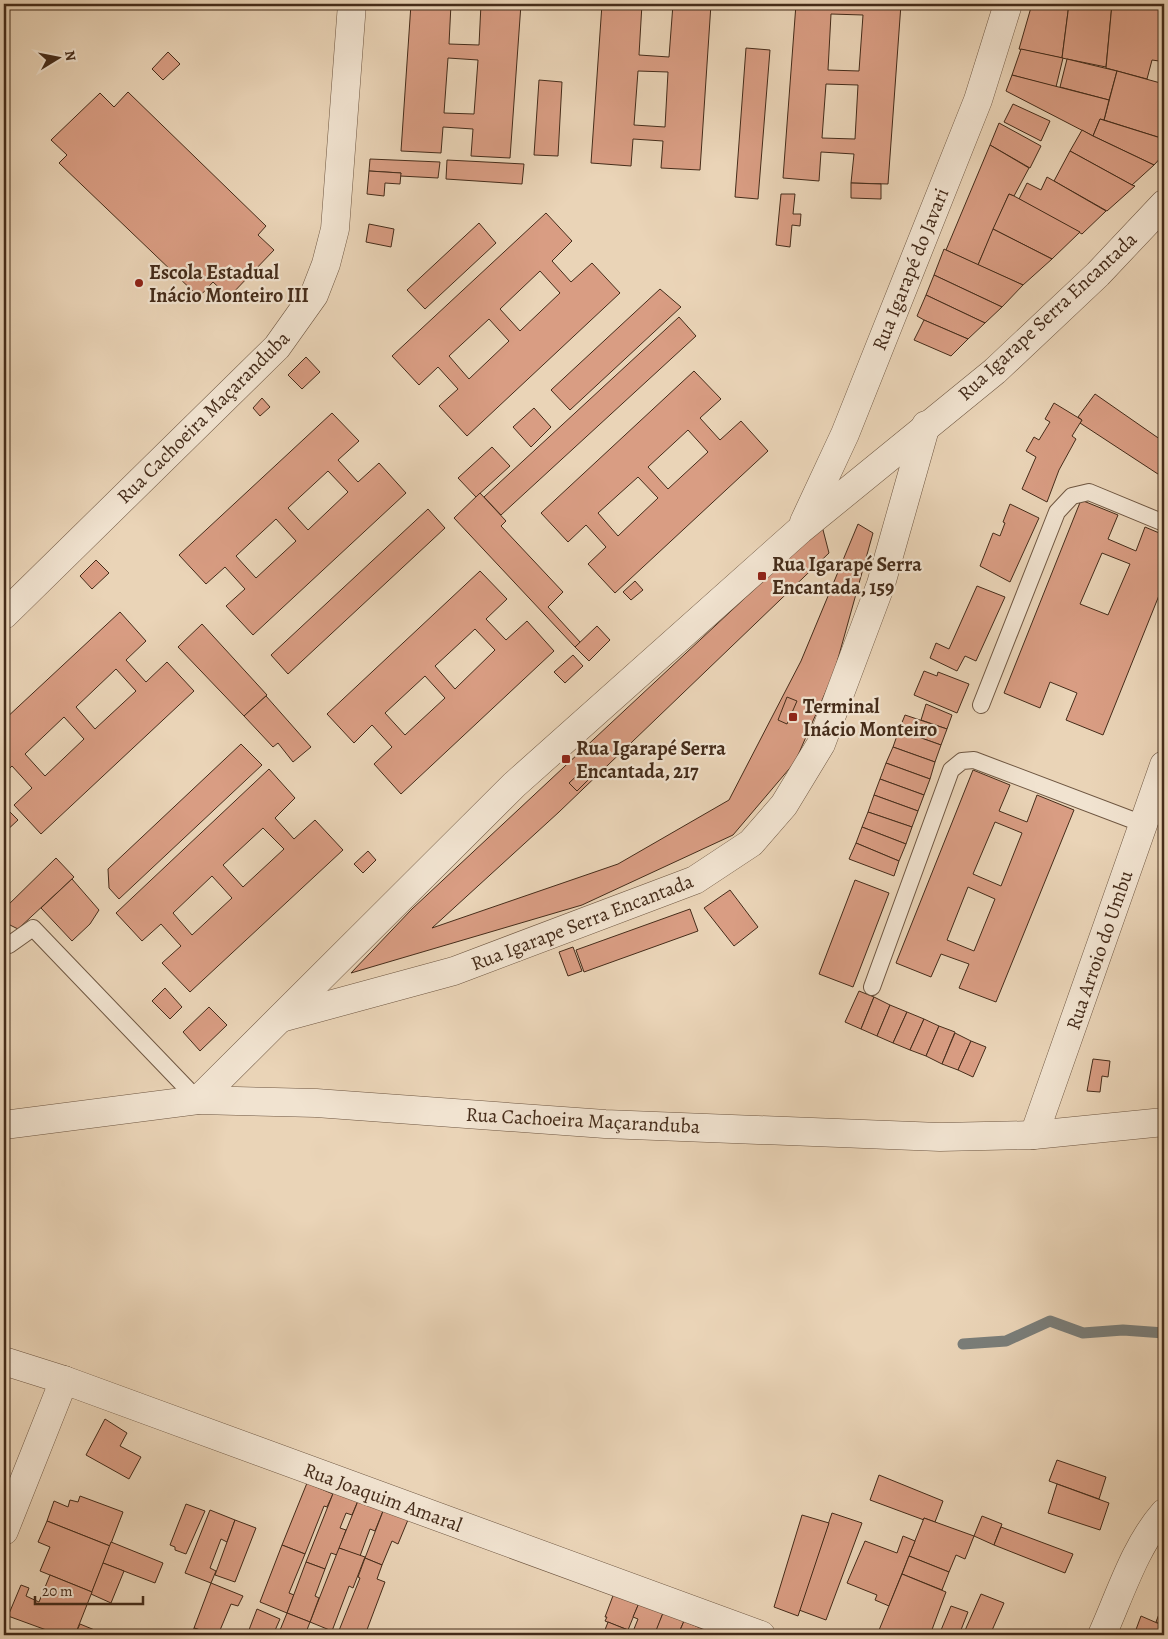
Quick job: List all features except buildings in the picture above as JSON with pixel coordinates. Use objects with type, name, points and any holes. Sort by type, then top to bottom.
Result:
[{"type":"street","name":"Rua Cachoeira Maçaranduba","points":[[4,615],[277,347],[314,295],[326,264],[334,229],[352,4]]},
{"type":"street","name":"Rua Igarapé do Javari","points":[[800,530],[845,434],[978,100],[1008,4]]},
{"type":"street","name":"Rua Igarape Serra Encantada","points":[[198,1100],[514,785],[800,530],[1002,364],[1098,274],[1164,204]]},
{"type":"street","name":"Rua Igarape Serra Encantada","points":[[281,1018],[454,971],[696,880],[751,843],[784,805],[820,744],[882,584],[926,426]]},
{"type":"street","name":"Rua Arroio do Umbu","points":[[1034,1135],[1164,765]]},
{"type":"street","name":"Rua Cachoeira Maçaranduba","points":[[4,1125],[198,1100],[316,1103],[605,1124],[940,1137],[1034,1135],[1164,1122]]},
{"type":"street","name":"Rua Joaquim Amaral","points":[[4,1361],[64,1380],[761,1635]]},
{"type":"street","points":[[4,1531],[64,1380]]},
{"type":"street","points":[[1102,1635],[1135,1562],[1156,1522],[1164,1513]]},
{"type":"lane","points":[[981,705],[1057,512],[1072,496],[1089,492],[1164,523]]},
{"type":"lane","points":[[872,987],[951,770],[962,761],[974,760],[1143,824]]},
{"type":"lane","points":[[4,943],[8,946],[33,928],[198,1100]]},
{"type":"waterway","points":[[963,1344],[1006,1341],[1050,1321],[1083,1333],[1123,1330],[1164,1333]]},
{"type":"place","name":"Escola Estadual Inácio Monteiro III","points":[[139,283]]},
{"type":"place","name":"Rua Igarapé Serra Encantada, 159","points":[[762,576]]},
{"type":"place","name":"Terminal Inácio Monteiro","points":[[793,717]]},
{"type":"place","name":"Rua Igarapé Serra Encantada, 217","points":[[566,759]]}]
